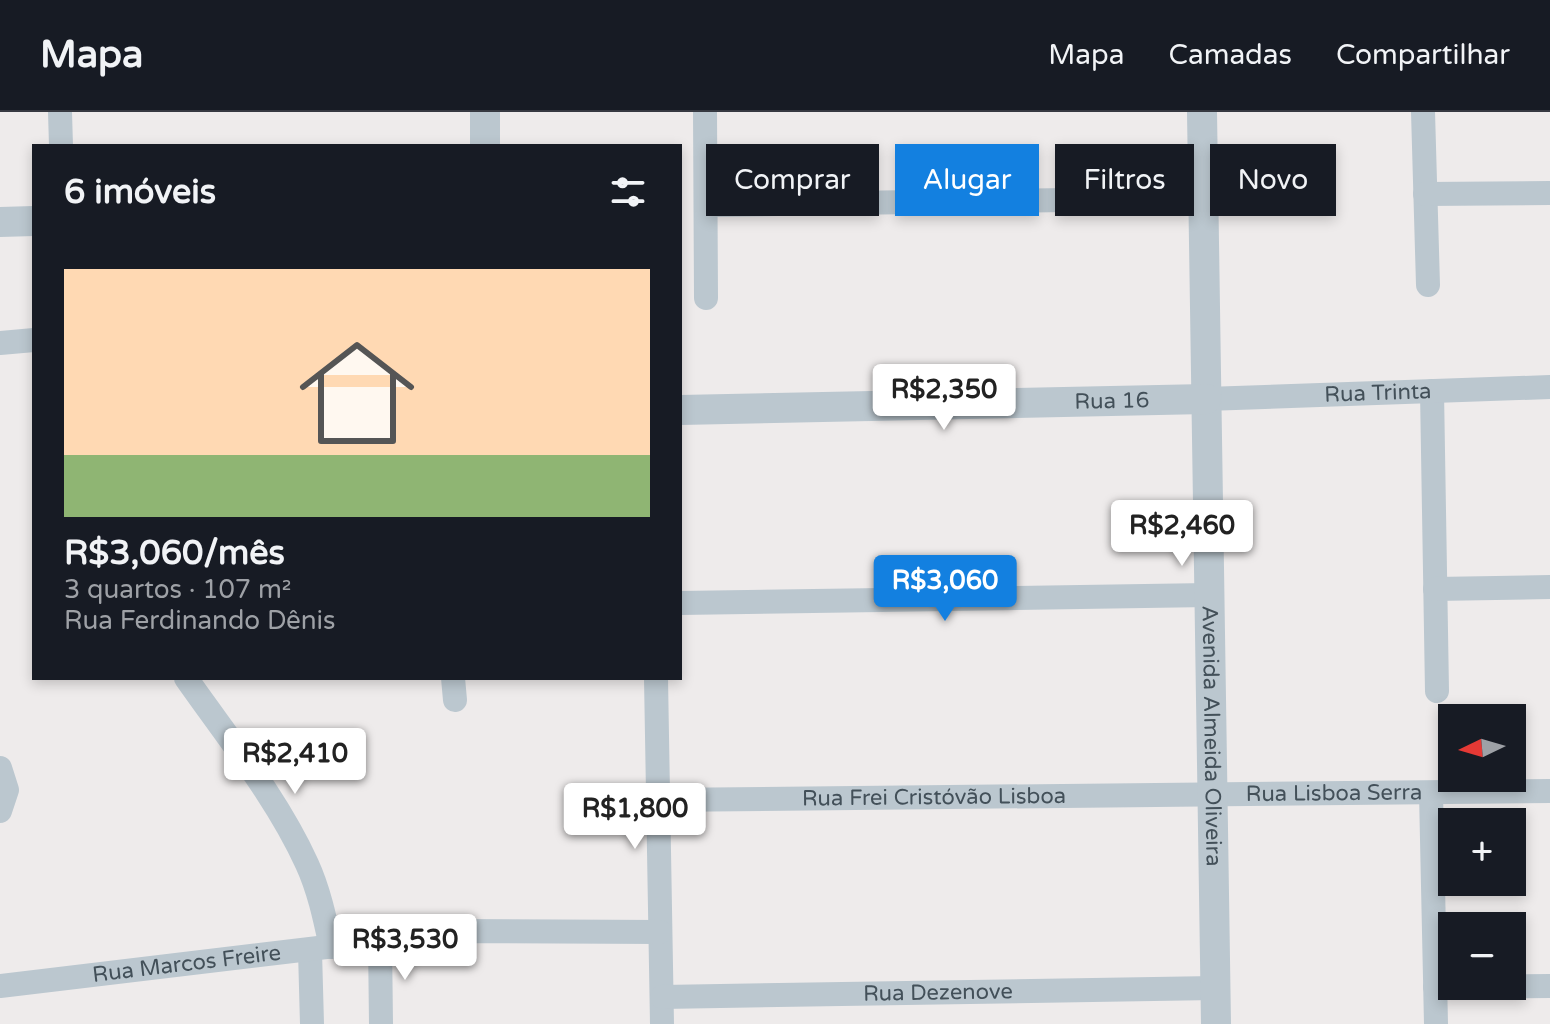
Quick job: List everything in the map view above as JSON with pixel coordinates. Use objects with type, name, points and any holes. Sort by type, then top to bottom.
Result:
[{"type":"street","points":[[60,112],[61,144]]},
{"type":"street","points":[[485,112],[485,144]]},
{"type":"street","points":[[705,112],[706,205]]},
{"type":"street","name":"Avenida Almeida Oliveira","points":[[1202,112],[1216,1024]]},
{"type":"street","points":[[1423,112],[1428,285]]},
{"type":"street","points":[[1425,194],[1550,193]]},
{"type":"street","points":[[879,203],[1203,198]]},
{"type":"street","points":[[706,216],[706,298]]},
{"type":"street","points":[[0,222],[32,221]]},
{"type":"street","points":[[0,343],[32,340]]},
{"type":"street","name":"Rua Trinta","points":[[1206,399],[1550,387]]},
{"type":"street","points":[[1432,391],[1437,691]]},
{"type":"street","name":"Rua 16","points":[[682,410],[1206,399]]},
{"type":"street","points":[[1435,589],[1550,587]]},
{"type":"street","points":[[682,603],[1209,595]]},
{"type":"street","points":[[187,680],[264,790],[307,864],[323,907],[312,1024]]},
{"type":"street","points":[[656,680],[662,1024]]},
{"type":"street","points":[[0,768],[7,790],[0,811]]},
{"type":"street","name":"Rua Lisboa Serra","points":[[1212,796],[1550,791]]},
{"type":"street","points":[[1431,793],[1436,1024]]},
{"type":"street","name":"Rua Frei Cristóvão Lisboa","points":[[658,800],[1212,796]]},
{"type":"street","name":"Rua Marcos Freire","points":[[0,986],[461,931],[660,932]]},
{"type":"street","points":[[380,940],[381,1024]]},
{"type":"street","points":[[1435,987],[1550,986]]},
{"type":"street","name":"Rua Dezenove","points":[[662,997],[1215,988]]}]
